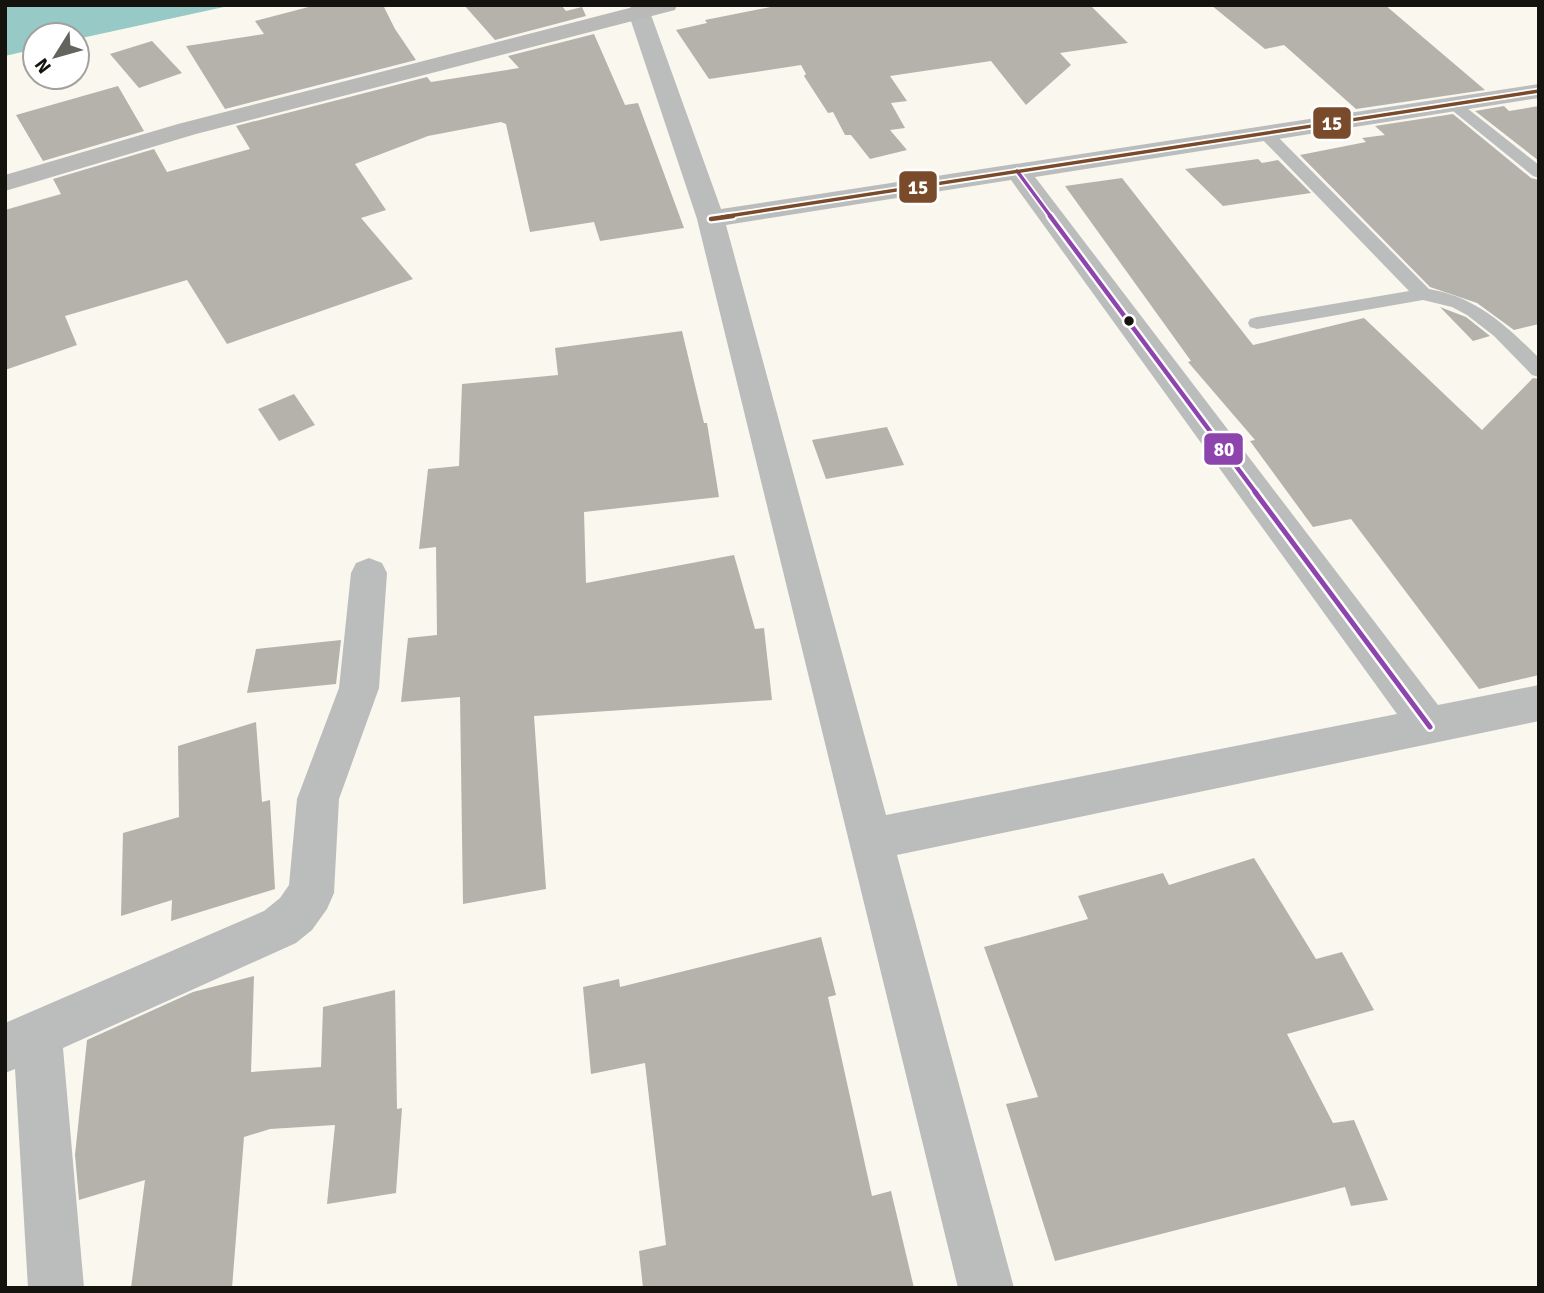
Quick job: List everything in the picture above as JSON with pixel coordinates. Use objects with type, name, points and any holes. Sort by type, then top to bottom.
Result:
[{"type":"highway","points":[[5,183],[187,129],[653,8]]},
{"type":"street","points":[[653,8],[711,219],[986,1288]]},
{"type":"street","points":[[711,219],[1539,91]]},
{"type":"street","points":[[1017,171],[1430,727]]},
{"type":"street","points":[[56,1288],[21,1041],[280,927],[305,902],[314,880],[318,799],[359,688],[369,573]]},
{"type":"street","points":[[872,839],[1430,727],[1534,712]]},
{"type":"lane","points":[[1453,104],[1539,173]]},
{"type":"lane","points":[[1265,133],[1423,294]]},
{"type":"lane","points":[[1257,323],[1423,294],[1444,296],[1484,317],[1539,370]]},
{"type":"lane","points":[[1518,349],[1539,344]]},
{"type":"water","points":[[5,5],[233,5],[91,36],[91,21],[21,21],[21,52],[5,56]]},
{"type":"building","points":[[316,5],[383,5],[416,60],[225,109],[186,46],[264,34],[255,21]]},
{"type":"building","points":[[464,5],[561,5],[566,11],[582,7],[586,16],[495,40]]},
{"type":"building","points":[[781,5],[1090,5],[1128,43],[1060,53],[1071,65],[1026,105],[991,61],[890,76],[907,101],[891,103],[905,128],[890,130],[907,150],[870,159],[851,135],[845,135],[833,112],[828,113],[804,76],[806,74],[801,65],[709,79],[676,30],[707,23],[705,20]]},
{"type":"building","points":[[1211,5],[1385,5],[1485,90],[1356,109],[1284,45],[1265,49]]},
{"type":"building","points":[[594,34],[625,105],[638,103],[684,228],[600,241],[594,222],[530,232],[506,124],[501,122],[428,136],[355,164],[386,210],[361,218],[413,279],[227,344],[187,280],[65,316],[77,345],[5,370],[5,210],[61,194],[53,179],[154,149],[167,172],[250,149],[236,126],[427,77],[431,82],[519,68],[508,56]]},
{"type":"building","points":[[152,41],[182,73],[139,88],[110,54]]},
{"type":"building","points":[[118,86],[144,131],[43,161],[16,115]]},
{"type":"building","points":[[1504,106],[1509,111],[1539,106],[1539,161],[1475,111]]},
{"type":"building","points":[[1453,114],[1531,178],[1539,180],[1539,324],[1514,330],[1477,303],[1430,287],[1300,155],[1366,142],[1362,138],[1385,135],[1375,126]]},
{"type":"building","points":[[1258,159],[1262,163],[1278,160],[1311,193],[1223,206],[1185,169]]},
{"type":"building","points":[[1122,178],[1253,345],[1364,318],[1482,430],[1533,378],[1539,379],[1539,675],[1479,689],[1351,519],[1313,527],[1250,441],[1255,440],[1188,362],[1191,361],[1065,186]]},
{"type":"building","points":[[1440,307],[1466,317],[1490,336],[1473,341]]},
{"type":"building","points":[[682,331],[704,423],[707,423],[719,497],[584,512],[586,583],[734,555],[755,629],[764,628],[772,700],[534,716],[546,889],[463,904],[460,697],[401,702],[408,638],[437,635],[436,547],[419,549],[428,469],[459,466],[462,384],[558,375],[555,348]]},
{"type":"building","points":[[294,394],[315,425],[279,441],[258,409]]},
{"type":"building","points":[[887,427],[904,465],[826,479],[812,440]]},
{"type":"building","points":[[341,640],[336,684],[247,693],[256,649]]},
{"type":"building","points":[[256,722],[262,802],[270,800],[275,889],[171,921],[172,900],[121,916],[123,833],[179,817],[178,746]]},
{"type":"building","points":[[1254,858],[1316,959],[1342,952],[1374,1010],[1287,1034],[1333,1123],[1354,1120],[1388,1200],[1351,1206],[1345,1187],[1055,1261],[1006,1104],[1038,1097],[984,947],[1088,919],[1078,896],[1163,873],[1169,885]]},
{"type":"building","points":[[821,937],[836,995],[828,997],[872,1196],[891,1191],[914,1288],[643,1288],[639,1251],[666,1245],[645,1063],[591,1074],[583,987],[619,979],[620,987]]},
{"type":"building","points":[[254,976],[251,1072],[321,1067],[323,1007],[395,990],[397,1109],[402,1108],[396,1193],[327,1204],[335,1125],[270,1129],[244,1137],[232,1288],[131,1288],[145,1180],[79,1200],[75,1155],[87,1040],[193,992]]},
{"type":"transit line","name":"15","points":[[711,219],[1539,91]]},
{"type":"transit line","name":"80","points":[[1017,171],[1430,727]]}]
